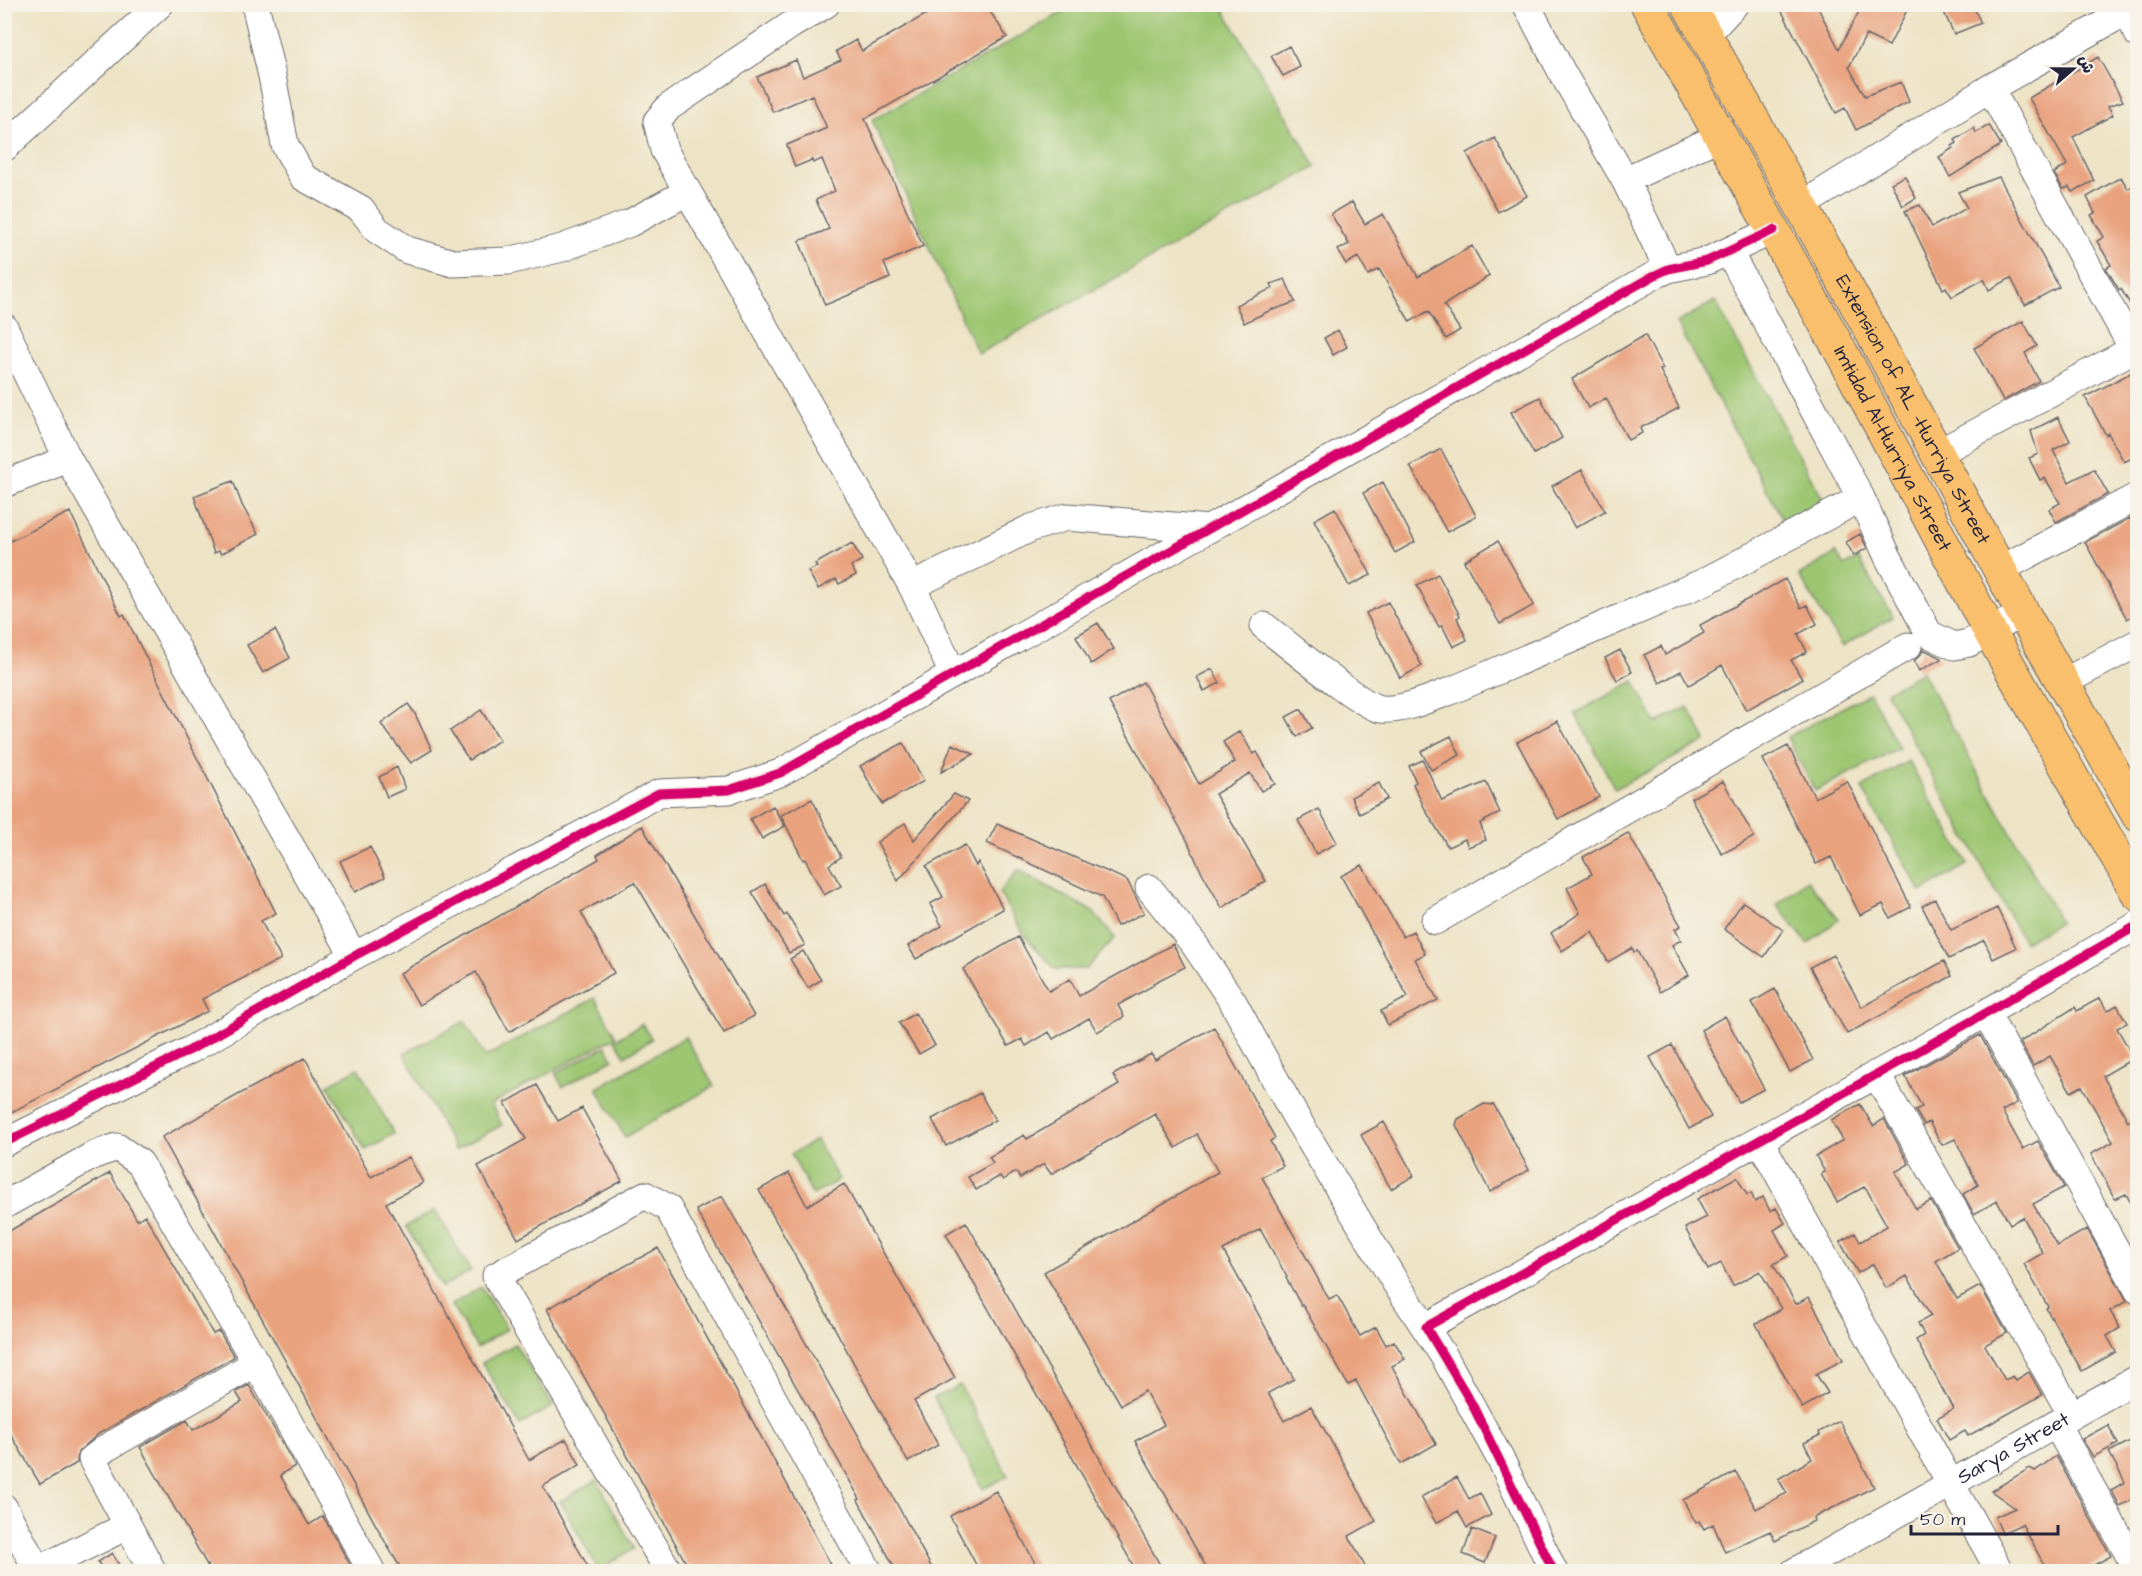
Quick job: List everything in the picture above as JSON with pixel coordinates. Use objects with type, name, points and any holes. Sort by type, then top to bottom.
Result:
[{"type":"main road","name":"Imtidad Al-Hurriya Street","points":[[1647,4],[1774,230],[1990,632],[2138,894]]},
{"type":"main road","name":"Extension of AL -Hurriya Street","points":[[1689,4],[1802,205],[2023,613],[2138,815]]},
{"type":"street","points":[[4,148],[160,4]]},
{"type":"street","points":[[255,4],[285,145],[303,177],[361,209],[377,230],[407,250],[453,263],[508,261],[562,248],[630,223],[687,192]]},
{"type":"street","points":[[826,4],[669,107],[657,121],[664,150],[912,586],[953,674]]},
{"type":"street","points":[[1526,4],[1564,76],[1625,180],[1668,269]]},
{"type":"street","points":[[1706,35],[1735,4]]},
{"type":"street","points":[[1802,205],[1990,88],[2131,14]]},
{"type":"street","points":[[1936,454],[2135,348],[1990,88]]},
{"type":"street","points":[[1625,180],[1721,136]]},
{"type":"street","points":[[4,1143],[190,1050],[354,956],[659,793],[729,790],[780,773],[1668,269],[1707,261],[1774,230]]},
{"type":"street","points":[[1729,252],[1861,498],[1888,557],[1929,634],[1954,646],[1969,643],[2023,613]]},
{"type":"street","points":[[4,327],[68,459],[354,956]]},
{"type":"street","points":[[4,484],[68,459]]},
{"type":"street","points":[[2001,569],[2138,496]]},
{"type":"street","points":[[1264,626],[1358,698],[1380,709],[1405,707],[1448,692],[1704,582],[1861,498]]},
{"type":"street","points":[[912,586],[1031,528],[1067,517],[1209,528]]},
{"type":"street","points":[[2062,683],[2138,643]]},
{"type":"street","points":[[1435,921],[1908,646]]},
{"type":"street","points":[[1149,888],[1194,944],[1233,1002],[1300,1124],[1472,1404],[1554,1572]]},
{"type":"street","points":[[1426,1327],[1986,1014],[2138,925]]},
{"type":"street","points":[[1986,1014],[2138,1290]]},
{"type":"street","points":[[1876,1074],[2064,1420],[2138,1571]]},
{"type":"street","points":[[1760,1141],[2000,1572]]},
{"type":"street","points":[[4,1205],[94,1155],[117,1147],[140,1163],[372,1572]]},
{"type":"street","points":[[669,1572],[496,1276],[645,1195],[668,1208],[869,1572]]},
{"type":"street","points":[[153,1572],[92,1459],[106,1448],[255,1363]]},
{"type":"street","name":"Sarya Street","points":[[1794,1572],[2138,1378]]},
{"type":"street","points":[[4,1508],[35,1570],[127,1526]]},
{"type":"green space","points":[[1075,5],[1221,5],[1316,167],[978,354],[872,120]]},
{"type":"green space","points":[[1715,301],[1826,505],[1787,527],[1676,323]]},
{"type":"green space","points":[[1836,553],[1844,566],[1858,558],[1893,617],[1842,647],[1799,575]]},
{"type":"green space","points":[[1922,672],[2060,922],[2024,942],[1886,692]]},
{"type":"green space","points":[[1634,681],[1656,723],[1688,707],[1706,741],[1615,789],[1575,713]]},
{"type":"green space","points":[[1870,693],[1899,748],[1815,791],[1787,737]]},
{"type":"green space","points":[[1908,761],[1968,864],[1921,892],[1862,788]]},
{"type":"green space","points":[[1018,870],[1092,911],[1115,938],[1086,969],[1055,969],[1025,936],[999,893]]},
{"type":"green space","points":[[1807,880],[1839,919],[1808,944],[1777,905]]},
{"type":"green space","points":[[595,998],[616,1037],[491,1104],[502,1125],[455,1150],[404,1053],[465,1021],[485,1057]]},
{"type":"green space","points":[[642,1024],[652,1039],[625,1056],[615,1040]]},
{"type":"green space","points":[[685,1037],[714,1086],[625,1137],[597,1088]]},
{"type":"green space","points":[[606,1046],[613,1059],[563,1087],[555,1073]]},
{"type":"green space","points":[[358,1068],[394,1134],[365,1150],[328,1085]]},
{"type":"green space","points":[[816,1140],[839,1180],[813,1195],[791,1154]]},
{"type":"green space","points":[[435,1210],[471,1271],[442,1287],[406,1226]]},
{"type":"green space","points":[[481,1287],[507,1329],[477,1348],[451,1305]]},
{"type":"green space","points":[[515,1344],[553,1406],[520,1425],[482,1363]]},
{"type":"green space","points":[[960,1385],[1008,1476],[983,1489],[934,1398]]},
{"type":"green space","points":[[597,1480],[634,1549],[609,1563],[613,1571],[599,1571],[560,1501]]},
{"type":"building","points":[[944,4],[985,4],[1007,37],[865,119],[923,246],[884,263],[890,278],[825,305],[799,241],[829,229],[816,200],[835,191],[822,159],[813,163],[812,160],[795,167],[787,145],[827,128],[812,95],[773,112],[757,77],[796,60],[803,77],[841,60],[836,51],[856,40],[862,51]]},
{"type":"building","points":[[1778,4],[1816,4],[1839,49],[1863,4],[1910,4],[1889,46],[1866,35],[1849,67],[1865,96],[1901,82],[1909,102],[1856,130],[1845,108],[1836,113]]},
{"type":"building","points":[[1955,4],[1972,4],[1981,23],[1954,34],[1943,10]]},
{"type":"building","points":[[1289,46],[1300,67],[1283,76],[1271,56]]},
{"type":"building","points":[[2098,57],[2123,101],[2108,106],[2113,115],[2073,137],[2094,181],[2072,192],[2069,187],[2063,189],[2054,173],[2067,165],[2029,98]]},
{"type":"building","points":[[1989,125],[2001,145],[1950,177],[1939,157],[1953,148],[1952,146],[1957,143],[1955,140],[1974,128],[1976,133]]},
{"type":"building","points":[[1495,138],[1527,196],[1498,212],[1467,153]]},
{"type":"building","points":[[1905,176],[1916,198],[1903,206],[1891,183]]},
{"type":"building","points":[[1999,177],[2059,287],[2025,305],[2011,278],[1989,290],[1984,279],[1952,297],[1946,287],[1943,289],[1905,211],[1920,205],[1932,227],[1967,208],[1958,192]]},
{"type":"building","points":[[2121,177],[2128,189],[2138,183],[2138,317],[2106,268],[2111,265],[2097,241],[2104,237],[2091,215],[2095,213],[2087,197]]},
{"type":"building","points":[[1352,202],[1365,224],[1383,214],[1418,277],[1472,246],[1489,276],[1444,305],[1460,330],[1446,339],[1428,311],[1410,322],[1379,269],[1368,275],[1358,257],[1346,264],[1338,250],[1349,244],[1331,214]]},
{"type":"building","points":[[1285,279],[1295,302],[1273,309],[1244,323],[1236,305],[1273,288],[1271,284]]},
{"type":"building","points":[[2023,321],[2037,346],[2025,353],[2039,381],[2003,401],[1974,348]]},
{"type":"building","points":[[1338,330],[1347,347],[1333,355],[1324,338]]},
{"type":"building","points":[[1645,335],[1663,369],[1660,370],[1679,408],[1640,428],[1642,433],[1628,440],[1606,398],[1588,408],[1572,379]]},
{"type":"building","points":[[2138,369],[2138,455],[2124,462],[2085,397]]},
{"type":"building","points":[[1540,397],[1562,438],[1534,454],[1511,412]]},
{"type":"building","points":[[2058,417],[2070,441],[2053,450],[2069,482],[2094,469],[2108,494],[2056,522],[2049,509],[2060,503],[2045,478],[2040,480],[2029,458],[2038,454],[2031,431]]},
{"type":"building","points":[[1441,449],[1476,516],[1447,532],[1410,466]]},
{"type":"building","points":[[1582,470],[1605,511],[1575,528],[1552,486]]},
{"type":"building","points":[[233,481],[242,505],[258,534],[221,554],[219,551],[214,553],[194,496]]},
{"type":"building","points":[[1383,482],[1415,542],[1395,553],[1363,493]]},
{"type":"building","points":[[1335,508],[1371,575],[1349,586],[1314,520]]},
{"type":"building","points":[[70,512],[121,616],[124,614],[276,913],[261,921],[281,959],[202,999],[208,1011],[4,1116],[4,544]]},
{"type":"building","points":[[2130,518],[2138,532],[2138,613],[2127,619],[2085,542]]},
{"type":"building","points":[[1860,534],[1867,548],[1854,556],[1846,542]]},
{"type":"building","points":[[1498,541],[1534,605],[1500,624],[1464,561]]},
{"type":"building","points":[[852,543],[862,560],[851,566],[856,575],[839,584],[836,579],[818,589],[808,571],[817,567],[815,564]]},
{"type":"building","points":[[1438,574],[1460,616],[1457,618],[1467,640],[1453,647],[1442,625],[1439,627],[1417,585]]},
{"type":"building","points":[[1785,579],[1801,608],[1807,605],[1817,624],[1798,634],[1807,652],[1791,660],[1802,679],[1746,710],[1722,665],[1689,685],[1681,671],[1660,683],[1644,655],[1661,646],[1665,655],[1704,633],[1700,625]]},
{"type":"building","points":[[1388,602],[1422,666],[1400,678],[1366,613]]},
{"type":"building","points":[[1098,623],[1114,649],[1091,664],[1076,636]]},
{"type":"building","points":[[275,630],[290,658],[263,673],[247,645]]},
{"type":"building","points":[[1923,649],[1941,659],[1919,671],[1914,661]]},
{"type":"building","points":[[1620,650],[1632,672],[1617,680],[1605,658]]},
{"type":"building","points":[[1212,669],[1220,683],[1204,691],[1197,677]]},
{"type":"building","points":[[1143,682],[1199,784],[1235,762],[1223,742],[1240,731],[1253,754],[1257,752],[1275,784],[1261,791],[1250,773],[1215,794],[1266,881],[1222,908],[1187,840],[1109,702]]},
{"type":"building","points":[[408,704],[432,750],[411,763],[381,724]]},
{"type":"building","points":[[1301,709],[1312,728],[1297,737],[1286,717]]},
{"type":"building","points":[[481,710],[500,740],[469,760],[450,731]]},
{"type":"building","points":[[1557,721],[1599,797],[1558,819],[1517,742]]},
{"type":"building","points":[[1451,736],[1460,755],[1431,770],[1421,751]]},
{"type":"building","points":[[903,743],[924,781],[882,804],[860,766]]},
{"type":"building","points":[[952,744],[974,754],[941,772]]},
{"type":"building","points":[[1788,746],[1815,798],[1847,781],[1911,907],[1890,918],[1883,904],[1860,915],[1831,857],[1816,864],[1763,759]]},
{"type":"building","points":[[1423,760],[1442,801],[1486,782],[1500,813],[1480,823],[1486,840],[1468,847],[1465,839],[1448,847],[1413,784],[1416,782],[1409,766]]},
{"type":"building","points":[[397,767],[405,789],[387,797],[379,777]]},
{"type":"building","points":[[1723,781],[1754,837],[1722,854],[1691,798]]},
{"type":"building","points":[[1379,783],[1387,799],[1360,814],[1351,797]]},
{"type":"building","points":[[954,794],[968,801],[898,881],[877,842],[905,823],[914,840]]},
{"type":"building","points":[[812,799],[841,857],[829,865],[841,886],[824,895],[805,859],[803,860],[781,815]]},
{"type":"building","points":[[773,806],[785,826],[762,839],[750,819]]},
{"type":"building","points":[[1319,809],[1337,843],[1316,854],[1298,820]]},
{"type":"building","points":[[997,824],[1127,880],[1144,913],[1117,926],[1102,897],[987,843]]},
{"type":"building","points":[[642,826],[754,1016],[724,1033],[635,882],[581,912],[614,973],[509,1032],[476,972],[419,1005],[400,973],[599,859],[597,855]]},
{"type":"building","points":[[1628,833],[1681,926],[1675,929],[1681,940],[1672,945],[1689,975],[1660,992],[1637,951],[1634,952],[1632,948],[1608,962],[1592,932],[1562,951],[1551,933],[1580,913],[1567,888],[1592,874],[1583,857]]},
{"type":"building","points":[[965,845],[976,866],[978,862],[1003,909],[916,959],[908,946],[942,926],[930,904],[943,897],[926,866]]},
{"type":"building","points":[[370,847],[385,877],[355,892],[340,861]]},
{"type":"building","points":[[1362,865],[1403,937],[1413,931],[1425,954],[1415,959],[1438,1000],[1388,1025],[1381,1011],[1408,997],[1341,876]]},
{"type":"building","points":[[765,884],[784,916],[787,914],[805,945],[789,953],[752,892]]},
{"type":"building","points":[[1935,899],[1951,930],[1997,908],[2016,948],[1993,959],[1984,940],[1949,959],[1922,906]]},
{"type":"building","points":[[1743,902],[1783,930],[1764,957],[1724,929]]},
{"type":"building","points":[[1018,937],[1049,991],[1070,979],[1079,996],[1173,944],[1185,967],[1153,983],[1154,985],[1118,1005],[1124,1017],[1097,1032],[1089,1018],[1053,1039],[1049,1032],[1026,1046],[1022,1039],[1008,1046],[963,969]]},
{"type":"building","points":[[803,951],[821,980],[808,988],[790,959]]},
{"type":"building","points":[[1833,955],[1862,1007],[1944,961],[1952,976],[1847,1034],[1810,967]]},
{"type":"building","points":[[1775,989],[1813,1060],[1790,1072],[1752,1002]]},
{"type":"building","points":[[2100,998],[2107,1011],[2117,1005],[2127,1023],[2117,1028],[2134,1058],[2103,1076],[2128,1121],[2138,1115],[2138,1216],[2126,1194],[2115,1199],[2091,1154],[2113,1142],[2082,1086],[2071,1092],[2050,1056],[2033,1066],[2020,1042],[2075,1007],[2077,1011]]},
{"type":"building","points":[[915,1013],[935,1045],[919,1054],[899,1023]]},
{"type":"building","points":[[1725,1016],[1764,1089],[1739,1102],[1701,1030]]},
{"type":"building","points":[[1214,1027],[1275,1138],[1270,1141],[1283,1166],[1262,1177],[1329,1299],[1337,1295],[1360,1336],[1376,1327],[1386,1345],[1394,1341],[1405,1359],[1392,1366],[1436,1444],[1401,1464],[1356,1381],[1348,1385],[1260,1229],[1223,1250],[1294,1379],[1268,1393],[1284,1421],[1311,1406],[1376,1521],[1349,1536],[1368,1572],[1209,1572],[1135,1441],[1164,1425],[1145,1391],[1121,1405],[1044,1272],[1218,1172],[1197,1134],[1176,1148],[1155,1114],[1051,1174],[1044,1164],[1020,1178],[1016,1172],[1003,1180],[1000,1176],[976,1190],[968,1177],[993,1163],[989,1157],[1002,1148],[1024,1135],[1027,1139],[1119,1085],[1113,1075],[1151,1054],[1155,1060]]},
{"type":"building","points":[[1980,1035],[2017,1103],[2002,1111],[2023,1149],[2038,1141],[2064,1187],[2033,1204],[2057,1246],[2087,1229],[2127,1301],[2110,1311],[2120,1328],[2107,1336],[2116,1352],[2082,1371],[2024,1264],[2043,1253],[2023,1217],[2010,1224],[1997,1201],[1974,1214],[1963,1194],[1978,1185],[1955,1139],[1942,1145],[1929,1122],[1924,1125],[1915,1110],[1922,1107],[1905,1076]]},
{"type":"building","points":[[1672,1045],[1711,1117],[1689,1129],[1650,1057]]},
{"type":"building","points":[[305,1058],[371,1177],[409,1157],[423,1183],[386,1203],[529,1460],[566,1439],[580,1465],[543,1486],[591,1572],[403,1572],[388,1547],[162,1137]]},
{"type":"building","points":[[537,1085],[558,1121],[582,1108],[622,1181],[518,1239],[478,1166],[526,1139],[505,1103]]},
{"type":"building","points":[[980,1093],[995,1120],[946,1146],[932,1119]]},
{"type":"building","points":[[1484,1104],[1494,1105],[1529,1170],[1490,1192],[1456,1125],[1458,1119]]},
{"type":"building","points":[[1860,1104],[1873,1126],[1884,1119],[1909,1164],[1895,1172],[1916,1209],[1931,1201],[1958,1248],[1936,1261],[1957,1299],[1980,1286],[2007,1333],[1985,1345],[2005,1380],[2013,1376],[2016,1380],[2029,1372],[2042,1395],[1968,1436],[1965,1431],[1949,1440],[1937,1418],[1953,1409],[1916,1340],[1924,1335],[1918,1323],[1931,1316],[1907,1276],[1886,1288],[1873,1264],[1858,1273],[1840,1242],[1855,1233],[1860,1242],[1887,1226],[1864,1187],[1837,1202],[1821,1174],[1825,1172],[1816,1156],[1843,1140],[1831,1120]]},
{"type":"building","points":[[1384,1122],[1414,1176],[1391,1189],[1361,1135]]},
{"type":"building","points":[[110,1173],[137,1220],[145,1215],[213,1334],[219,1331],[234,1357],[98,1434],[78,1452],[77,1463],[40,1484],[4,1423],[4,1234]]},
{"type":"building","points":[[789,1173],[807,1206],[844,1184],[955,1378],[914,1401],[938,1445],[908,1462],[759,1190]]},
{"type":"building","points":[[1737,1177],[1747,1195],[1751,1193],[1755,1202],[1763,1197],[1770,1211],[1776,1208],[1785,1223],[1774,1230],[1788,1256],[1773,1264],[1796,1304],[1809,1297],[1843,1360],[1816,1374],[1828,1393],[1802,1408],[1756,1324],[1781,1309],[1760,1271],[1733,1286],[1721,1263],[1708,1270],[1685,1228],[1707,1217],[1697,1199]]},
{"type":"building","points":[[722,1196],[934,1572],[897,1572],[858,1500],[860,1499],[696,1210]]},
{"type":"building","points":[[966,1222],[1164,1572],[1137,1572],[946,1234]]},
{"type":"building","points":[[658,1248],[835,1572],[691,1572],[547,1309]]},
{"type":"building","points":[[249,1385],[295,1466],[280,1475],[309,1525],[323,1516],[354,1572],[211,1572],[140,1447],[187,1420],[193,1430],[242,1402],[236,1392]]},
{"type":"building","points":[[1839,1421],[1874,1487],[1813,1518],[1814,1521],[1775,1541],[1770,1531],[1725,1552],[1713,1524],[1704,1529],[1699,1521],[1696,1523],[1683,1500],[1736,1472],[1756,1509],[1787,1493],[1778,1479],[1812,1459],[1804,1443]]},
{"type":"building","points":[[2108,1425],[2118,1444],[2093,1457],[2082,1439]]},
{"type":"building","points":[[2138,1437],[2138,1505],[2134,1499],[2120,1506],[2111,1490],[2125,1482],[2109,1452]]},
{"type":"building","points":[[2056,1456],[2111,1556],[2081,1572],[2048,1572],[2022,1524],[2002,1533],[1995,1517],[2015,1508],[1991,1491],[2030,1468],[2035,1471]]},
{"type":"building","points":[[1457,1477],[1469,1499],[1480,1493],[1491,1515],[1467,1528],[1458,1511],[1436,1523],[1421,1497]]},
{"type":"building","points":[[996,1491],[1040,1572],[980,1572],[950,1516]]},
{"type":"building","points":[[1472,1529],[1495,1538],[1485,1563],[1463,1554]]},
{"type":"building","points":[[112,1553],[123,1572],[104,1572],[98,1562]]},
{"type":"cycle path","points":[[4,1143],[190,1050],[354,956],[659,793],[729,790],[780,773],[1653,276],[1668,269],[1707,261],[1774,230]]},
{"type":"cycle path","points":[[1554,1572],[1472,1404],[1426,1327],[1986,1013],[2138,925]]}]
